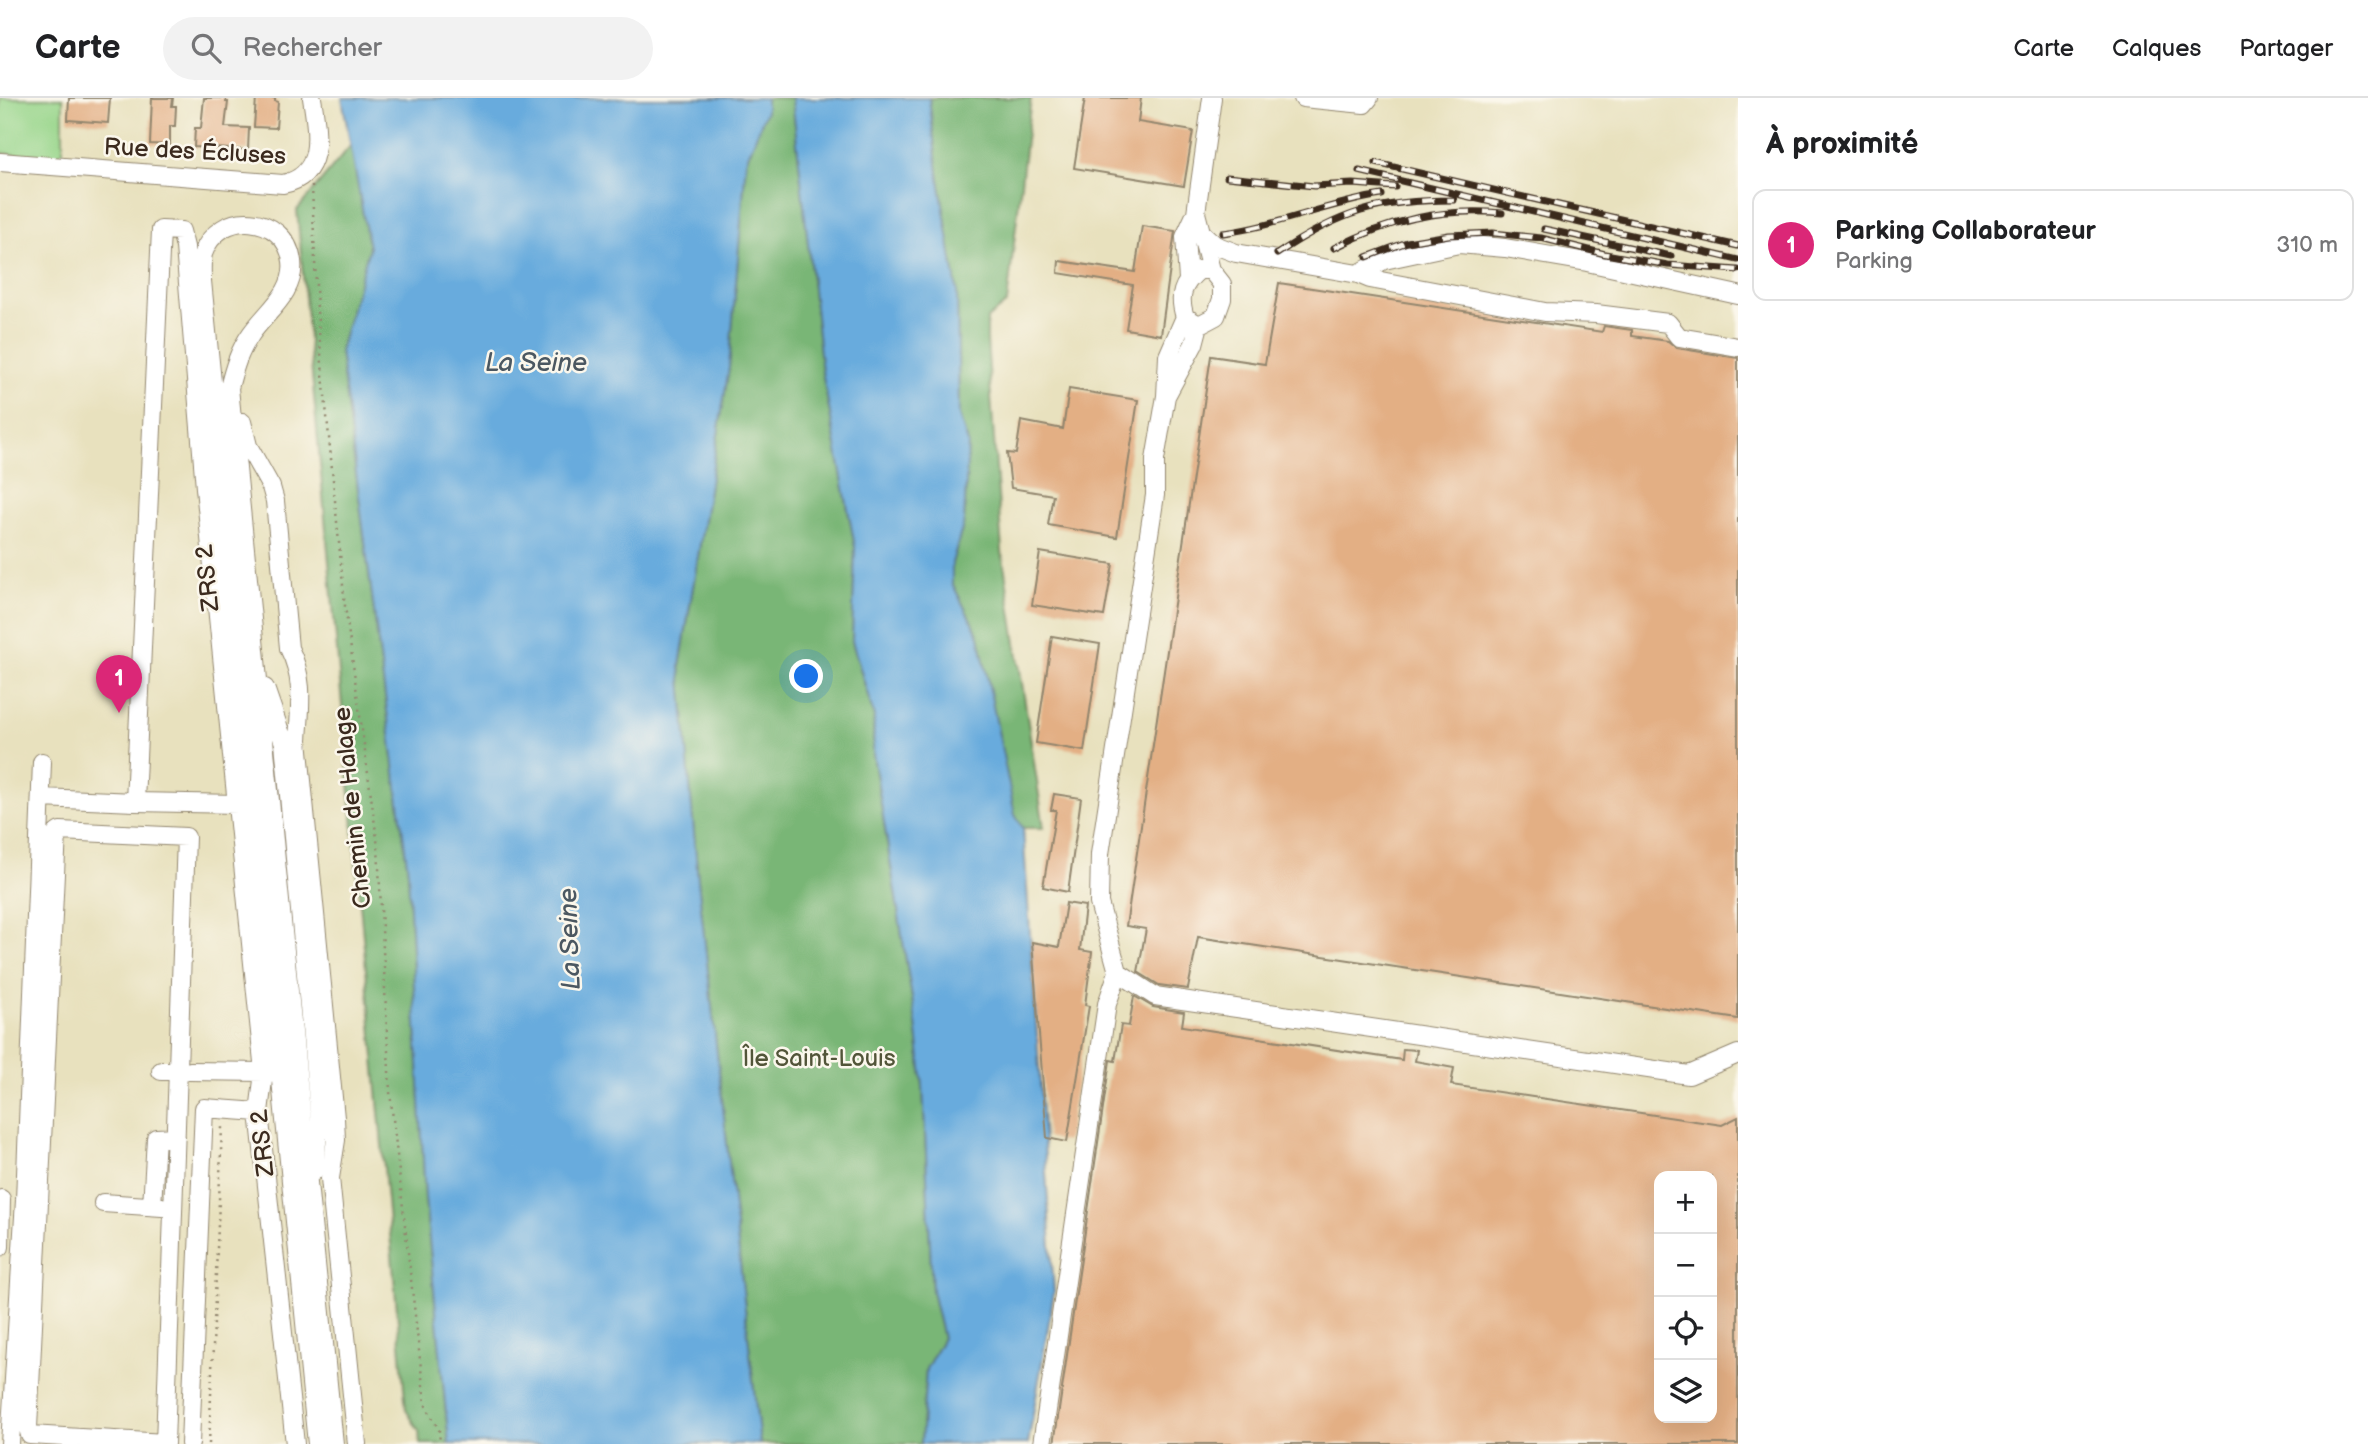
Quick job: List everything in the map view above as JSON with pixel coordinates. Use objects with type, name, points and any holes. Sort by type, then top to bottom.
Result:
[{"type":"street","name":"Rue des Écluses","points":[[0,162],[283,184],[297,181],[312,165],[317,134],[312,98]]},
{"type":"street","points":[[1188,279],[1185,237],[1196,213],[1212,98]]},
{"type":"street","points":[[1303,98],[1364,104],[1369,98]]},
{"type":"street","points":[[1042,1444],[1107,1004],[1118,972],[1099,903],[1100,854],[1154,495],[1155,460],[1166,396],[1168,356],[1192,321],[1216,316],[1222,299],[1222,284],[1210,270],[1196,213]]},
{"type":"street","name":"ZRS 2","points":[[317,1444],[202,281],[201,265],[208,243],[228,226],[239,221],[250,221],[277,232],[288,249],[292,262],[290,282],[280,300],[251,333],[238,355],[229,388],[334,1444]]},
{"type":"street","points":[[135,802],[161,230],[181,231],[185,247],[205,488],[264,1072],[259,1112],[295,1444]]},
{"type":"street","points":[[1202,233],[1214,245],[1236,253],[1358,274],[1370,279],[1545,312],[1596,314],[1668,323],[1679,337],[1738,347]]},
{"type":"street","points":[[1358,274],[1384,260],[1459,244],[1505,248],[1587,262],[1738,295]]},
{"type":"street","points":[[1192,321],[1180,302],[1182,288],[1199,270],[1210,270]]},
{"type":"street","points":[[251,333],[252,351],[241,380],[240,413],[248,446],[271,487],[275,501],[289,648],[301,680],[298,740],[335,1118],[336,1140],[330,1178],[357,1444]]},
{"type":"street","points":[[10,1444],[25,1200],[42,762]]},
{"type":"street","points":[[41,798],[238,804]]},
{"type":"street","points":[[60,831],[186,836],[185,1071],[176,1137],[176,1208],[165,1443],[30,1434],[28,1428],[57,833],[60,831]]},
{"type":"street","points":[[1118,972],[1155,996],[1689,1075],[1738,1054]]},
{"type":"street","points":[[161,1071],[264,1072]]},
{"type":"street","points":[[190,1444],[204,1108],[259,1112]]},
{"type":"street","points":[[152,1206],[156,1138],[176,1137]]},
{"type":"street","points":[[0,1247],[1,1199]]},
{"type":"street","points":[[103,1203],[176,1208]]},
{"type":"path","name":"Chemin de Halage","points":[[312,165],[317,311],[344,592],[378,847],[390,1092],[425,1404],[439,1430],[440,1444]]},
{"type":"path","points":[[209,1444],[223,1110]]},
{"type":"green space","points":[[0,98],[63,98],[63,159],[0,153]]},
{"type":"green space","name":"Île Saint-Louis","points":[[766,98],[792,98],[822,371],[855,547],[852,641],[874,716],[873,754],[916,1023],[923,1086],[932,1291],[943,1338],[926,1369],[921,1444],[760,1444],[698,880],[680,666],[729,368],[746,161],[766,111]]},
{"type":"green space","points":[[929,98],[1031,98],[1007,303],[987,319],[987,340],[1002,551],[1044,828],[1023,828],[1015,817],[979,636],[952,583],[952,563],[964,522],[968,443],[959,415],[957,291]]},
{"type":"green space","points":[[351,145],[369,248],[340,351],[408,872],[425,1198],[449,1444],[420,1444],[419,1431],[406,1410],[297,210]]},
{"type":"water","name":"La Seine","points":[[342,98],[766,98],[766,111],[746,161],[729,368],[680,666],[698,880],[760,1444],[449,1444],[425,1198],[408,872],[340,351],[369,248]]},
{"type":"water","points":[[792,98],[929,98],[957,291],[959,415],[968,443],[964,522],[952,563],[952,583],[979,636],[1015,815],[1023,828],[1054,1292],[1028,1444],[921,1444],[926,1369],[943,1338],[932,1291],[923,1086],[916,1023],[873,754],[874,716],[852,641],[855,547],[822,371]]},
{"type":"building","points":[[69,98],[110,98],[108,123],[68,120]]},
{"type":"building","points":[[152,98],[173,98],[172,106],[176,106],[175,126],[170,126],[170,145],[150,144]]},
{"type":"building","points":[[204,98],[226,98],[228,102],[225,127],[249,128],[248,150],[194,147],[195,128],[201,128]]},
{"type":"building","points":[[256,98],[275,98],[278,102],[276,128],[254,127]]},
{"type":"building","points":[[1085,98],[1141,98],[1138,122],[1193,131],[1184,186],[1074,168]]},
{"type":"building","points":[[1142,226],[1175,231],[1161,335],[1126,329],[1133,285],[1058,273],[1059,261],[1135,272]]},
{"type":"building","points":[[1279,283],[1602,332],[1604,326],[1632,330],[1632,336],[1668,341],[1677,348],[1738,358],[1738,1019],[1198,937],[1188,989],[1159,985],[1138,972],[1146,929],[1126,926],[1211,356],[1265,364]]},
{"type":"building","points":[[1069,389],[1138,400],[1117,537],[1048,525],[1053,495],[1011,488],[1007,453],[1016,454],[1021,421],[1063,429]]},
{"type":"building","points":[[1040,552],[1113,564],[1104,616],[1032,605]]},
{"type":"building","points":[[1052,636],[1100,644],[1084,751],[1036,743]]},
{"type":"building","points":[[1054,794],[1081,798],[1068,892],[1043,887],[1056,810],[1051,810]]},
{"type":"building","points":[[1066,903],[1085,906],[1080,950],[1092,952],[1085,1005],[1089,1006],[1067,1142],[1047,1138],[1032,942],[1059,947]]},
{"type":"building","points":[[1134,996],[1153,1007],[1184,1012],[1182,1026],[1402,1060],[1403,1049],[1417,1050],[1415,1061],[1454,1068],[1451,1085],[1722,1125],[1738,1117],[1738,1444],[1054,1444],[1110,1060],[1115,1061],[1121,1025],[1129,1026]]},
{"type":"railway","points":[[1376,163],[1738,246]]},
{"type":"railway","points":[[1359,171],[1738,260]]},
{"type":"railway","points":[[1227,177],[1314,186],[1353,184],[1395,187]]},
{"type":"railway","points":[[1223,233],[1382,195]]},
{"type":"railway","points":[[1277,254],[1320,228],[1361,211],[1403,203],[1454,200]]},
{"type":"railway","points":[[1334,248],[1374,230],[1415,218],[1457,212],[1502,213]]},
{"type":"railway","points":[[1544,229],[1671,256]]},
{"type":"railway","points":[[1367,257],[1407,242],[1449,235],[1493,233],[1541,238],[1605,254],[1668,265],[1738,270]]},
{"type":"place","name":"Parking Collaborateur","points":[[119,713]]}]
